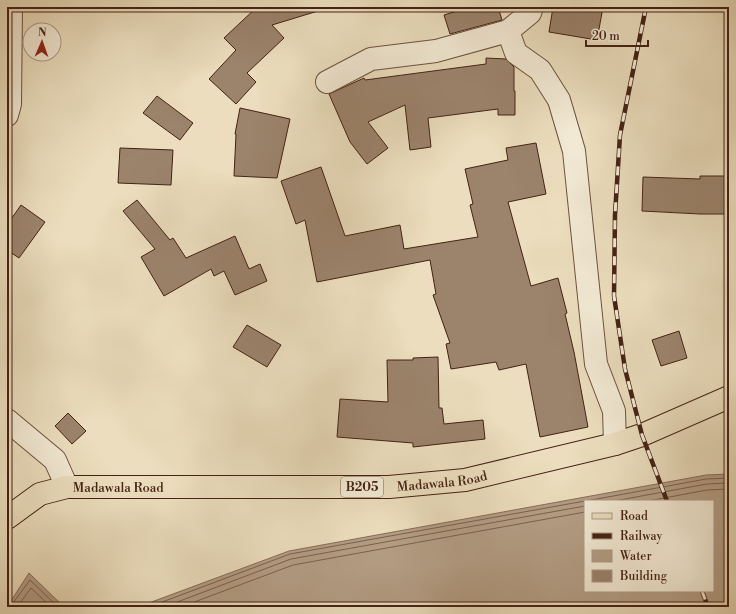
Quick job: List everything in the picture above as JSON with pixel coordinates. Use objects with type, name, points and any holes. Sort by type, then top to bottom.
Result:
[{"type":"main road","name":"Madawala Road","points":[[7,518],[40,494],[67,486],[389,487],[465,480],[615,444],[642,435],[729,397]]},
{"type":"street","points":[[7,115],[10,104],[11,7]]},
{"type":"street","points":[[327,82],[371,59],[436,51],[508,31],[530,13],[532,7]]},
{"type":"street","points":[[508,31],[516,53],[540,70],[559,100],[574,151],[596,364],[614,411],[615,444]]},
{"type":"street","points":[[7,420],[54,460],[67,486]]},
{"type":"water","points":[[729,474],[729,607],[138,607],[289,551],[706,475]]},
{"type":"water","points":[[29,573],[64,607],[7,607]]},
{"type":"building","points":[[257,7],[318,7],[318,11],[272,25],[284,38],[247,73],[256,82],[236,104],[209,79],[236,50],[224,38]]},
{"type":"building","points":[[470,7],[498,7],[502,20],[450,34],[444,15]]},
{"type":"building","points":[[553,7],[603,7],[597,40],[549,32]]},
{"type":"building","points":[[486,58],[506,59],[514,67],[515,115],[498,115],[498,109],[428,118],[431,147],[410,150],[405,105],[368,122],[388,148],[367,164],[350,142],[329,94],[364,78],[365,80],[486,64]]},
{"type":"building","points":[[157,96],[193,123],[180,140],[143,113]]},
{"type":"building","points":[[240,108],[290,119],[277,178],[234,176],[235,134]]},
{"type":"building","points":[[536,143],[546,194],[508,202],[531,286],[558,278],[567,313],[565,314],[574,352],[588,427],[540,437],[526,364],[499,370],[496,362],[451,369],[446,344],[450,343],[433,295],[436,294],[430,260],[317,282],[305,220],[296,224],[281,181],[321,167],[345,236],[400,225],[404,249],[478,237],[470,205],[473,204],[465,169],[508,160],[506,148]]},
{"type":"building","points":[[120,148],[173,150],[171,185],[118,183]]},
{"type":"building","points":[[700,176],[729,176],[729,214],[642,211],[643,177],[700,179]]},
{"type":"building","points":[[137,200],[170,240],[173,238],[186,258],[235,236],[249,269],[260,264],[267,281],[235,295],[224,271],[214,276],[211,269],[164,296],[141,257],[155,249],[123,211]]},
{"type":"building","points":[[21,205],[45,222],[19,258],[7,250],[7,225]]},
{"type":"building","points":[[247,325],[281,345],[267,367],[233,347]]},
{"type":"building","points":[[679,331],[687,358],[661,366],[652,340]]},
{"type":"building","points":[[438,357],[439,408],[442,408],[444,424],[483,420],[485,439],[413,447],[413,443],[337,437],[340,399],[388,402],[387,360],[413,360],[413,358]]},
{"type":"building","points":[[68,413],[86,431],[72,444],[55,426]]},
{"type":"railway","points":[[646,7],[620,135],[615,215],[614,296],[625,369],[642,435],[667,500]]},
{"type":"railway","points":[[702,592],[708,607]]}]
